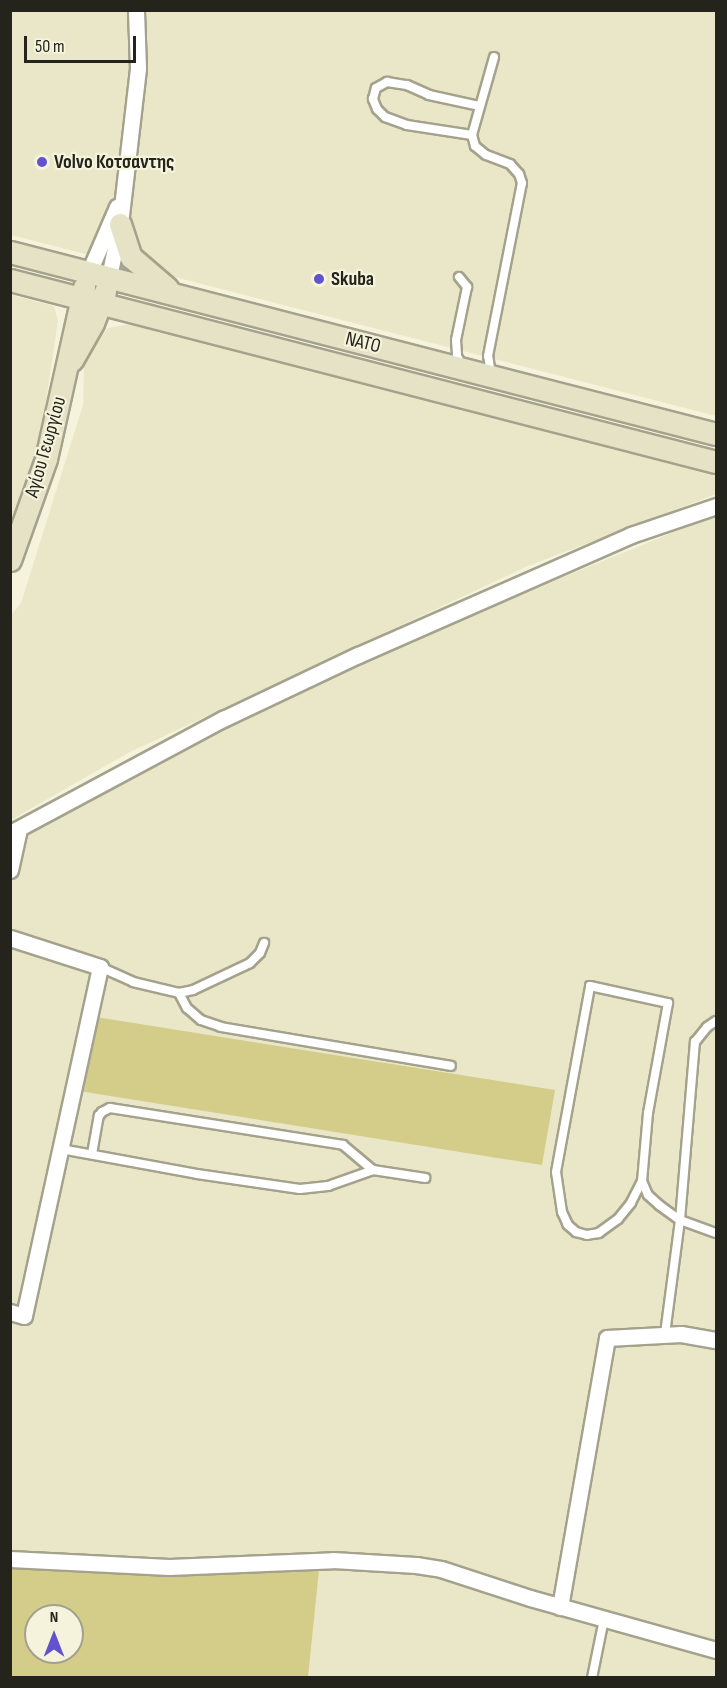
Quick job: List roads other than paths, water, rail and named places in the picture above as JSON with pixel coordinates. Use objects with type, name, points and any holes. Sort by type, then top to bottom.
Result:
[{"type":"main road","points":[[120,224],[131,257],[142,269],[178,295]]},
{"type":"main road","name":"ΝΑΤΟ","points":[[10,252],[717,434]]},
{"type":"main road","name":"Αγίου Γεωργίου","points":[[10,560],[46,459],[68,368],[81,298],[99,275]]},
{"type":"main road","name":"Αγίου Γεωργίου","points":[[68,368],[101,304],[99,275]]},
{"type":"main road","name":"ΝΑΤΟ","points":[[10,280],[717,462]]},
{"type":"street","points":[[99,275],[120,224],[138,68],[136,10]]},
{"type":"street","points":[[99,275],[123,193]]},
{"type":"street","points":[[10,870],[15,831],[223,719],[358,655],[631,535],[717,506]]},
{"type":"street","points":[[10,938],[100,967],[24,1316],[10,1312]]},
{"type":"street","points":[[560,1606],[607,1338],[665,1334],[717,1340]]},
{"type":"street","points":[[10,1558],[169,1567],[333,1560],[416,1565],[441,1569],[604,1619],[717,1650]]},
{"type":"lane","points":[[492,376],[488,356],[522,183],[519,174],[510,164],[486,155],[475,146],[472,135],[494,57]]},
{"type":"lane","points":[[472,135],[407,125],[385,117],[376,109],[373,99],[375,88],[387,81],[407,85],[429,95],[479,106]]},
{"type":"lane","points":[[459,277],[467,287],[457,330],[456,348],[458,361],[466,369]]},
{"type":"lane","points":[[100,967],[134,982],[179,993],[193,990],[250,963],[260,953],[264,943]]},
{"type":"lane","points":[[642,1181],[618,1219],[599,1233],[587,1235],[576,1232],[568,1225],[562,1212],[556,1172],[590,986],[669,1003],[648,1113],[642,1181],[648,1195],[680,1220],[717,1233]]},
{"type":"lane","points":[[179,993],[186,1008],[221,1027],[452,1066]]},
{"type":"lane","points":[[665,1334],[680,1220],[695,1042],[707,1027],[717,1021]]},
{"type":"lane","points":[[92,1155],[99,1116],[110,1108],[343,1145],[373,1170]]},
{"type":"lane","points":[[61,1149],[300,1190],[328,1186],[373,1170],[425,1178]]},
{"type":"lane","points":[[592,1677],[604,1619]]},
{"type":"place","name":"Volvo Κοτσαντης","points":[[42,162]]},
{"type":"place","name":"Skuba","points":[[319,279]]}]
